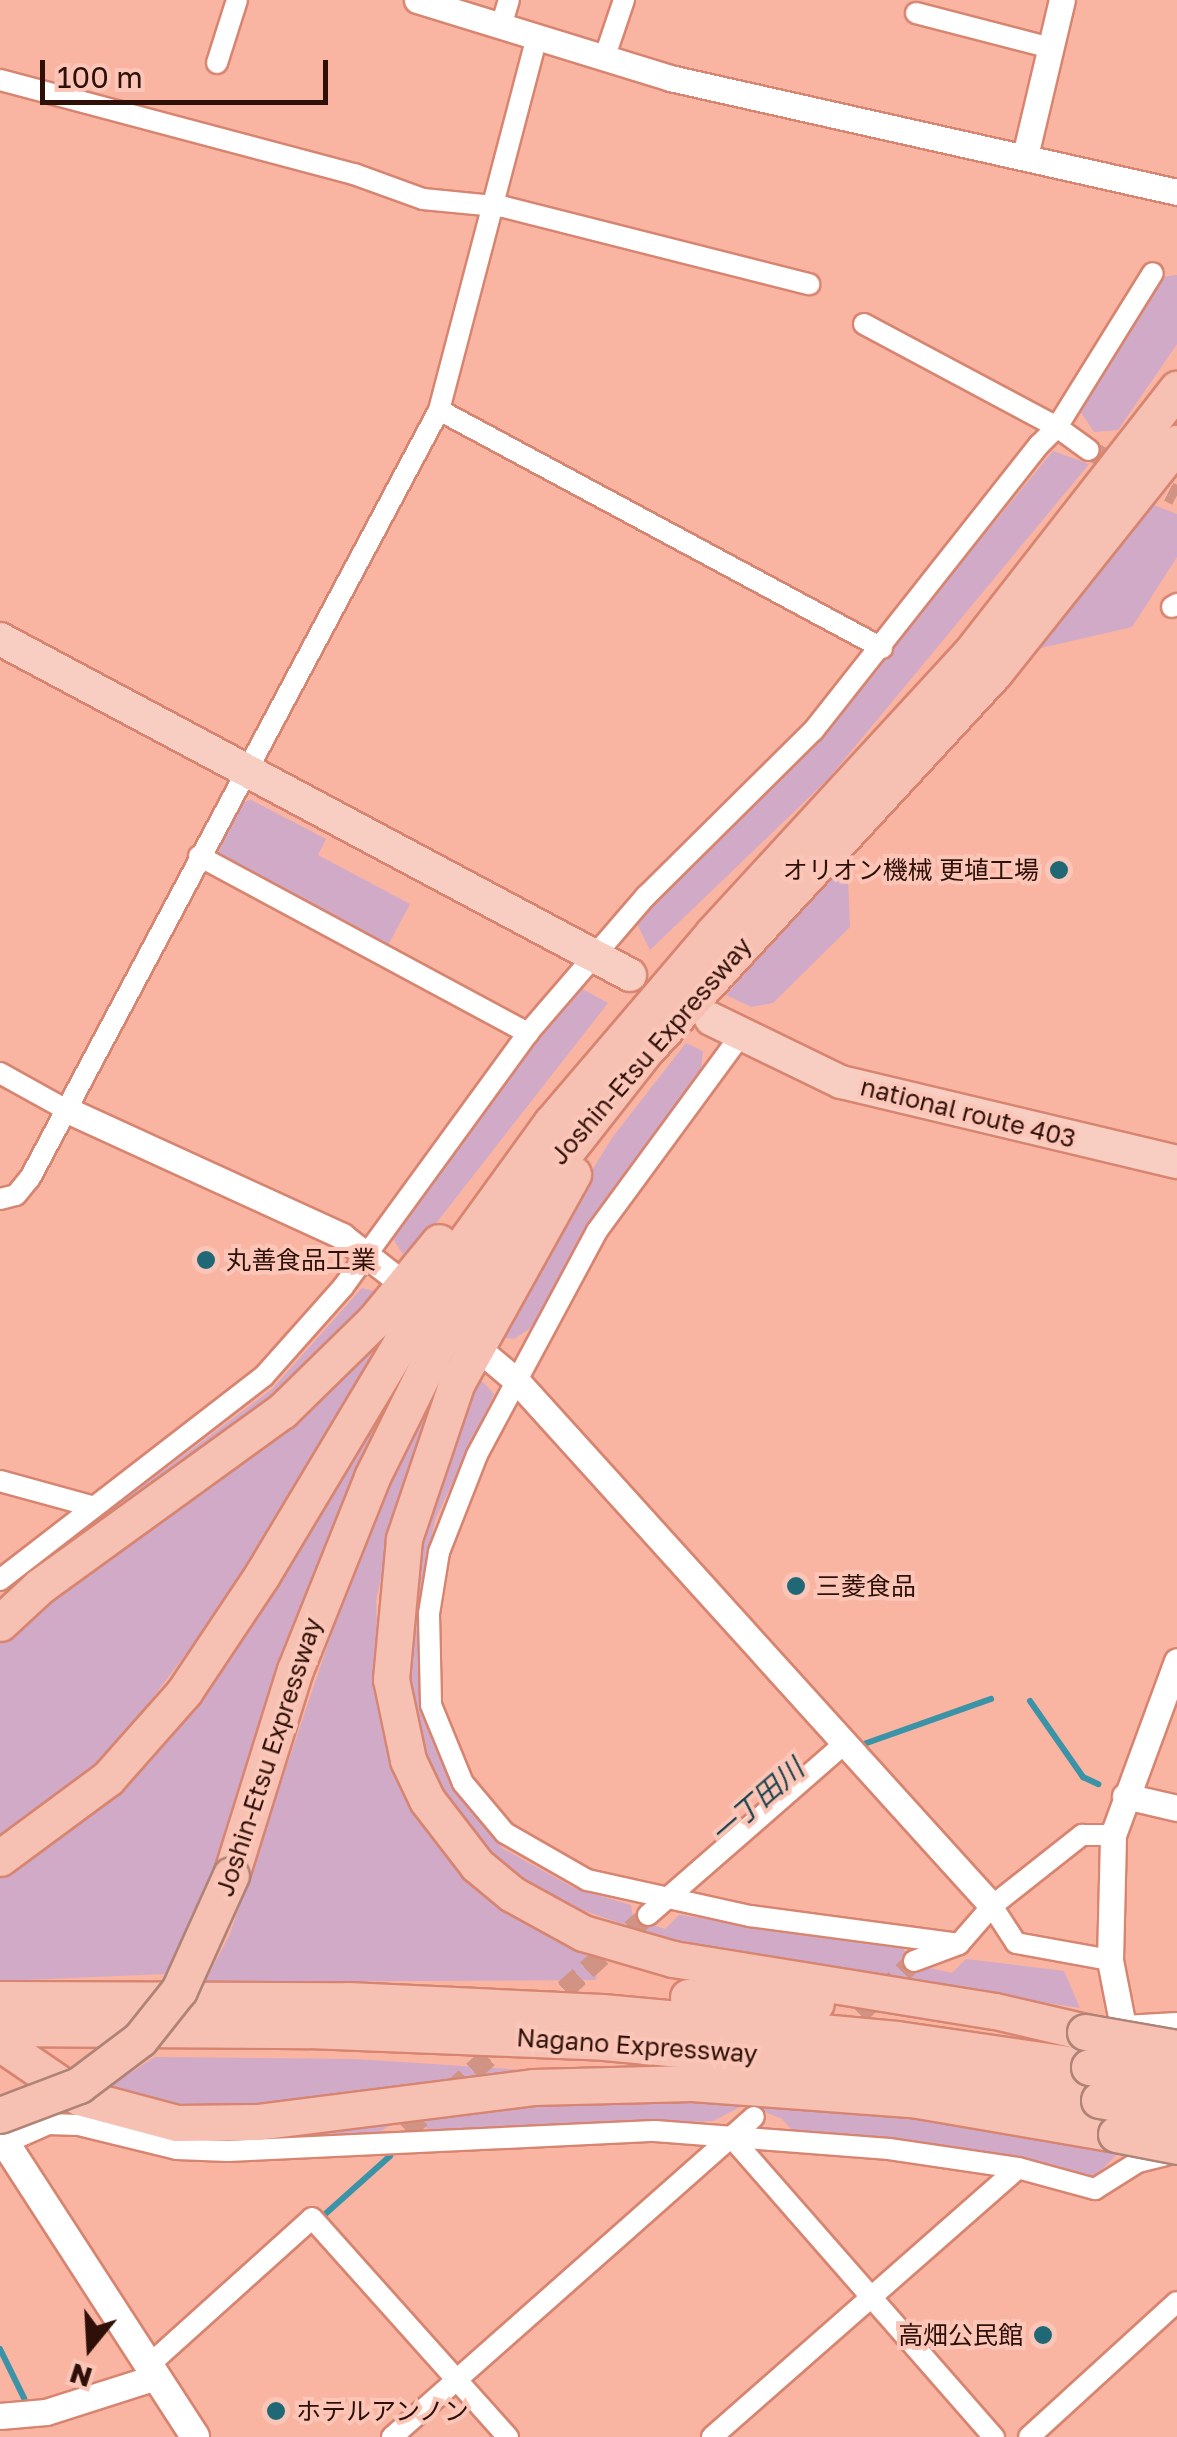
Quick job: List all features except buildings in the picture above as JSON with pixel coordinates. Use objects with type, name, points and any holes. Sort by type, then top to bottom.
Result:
[{"type":"highway","name":"Joshin-Etsu Expressway","points":[[0,1858],[108,1778],[184,1692],[262,1575],[446,1268],[563,1108],[713,932],[969,655],[1177,389]]},
{"type":"highway","name":"Joshin-Etsu Expressway","points":[[2,2131],[78,2085],[140,2038],[179,1990],[232,1874],[319,1604],[372,1477],[444,1334],[511,1222],[589,1115],[983,686],[1177,444]]},
{"type":"highway","points":[[0,639],[630,975]]},
{"type":"highway","points":[[0,655],[161,741],[233,762]]},
{"type":"highway","points":[[774,910],[598,1136],[517,1265],[458,1382],[417,1488],[394,1588],[397,1722],[414,1774],[451,1836],[512,1894],[583,1933],[674,1959],[995,2011],[1177,2048]]},
{"type":"highway","points":[[0,1623],[40,1586],[225,1456],[333,1364],[632,1013],[713,932]]},
{"type":"highway","name":"national route 403","points":[[711,1019],[842,1082],[1177,1162]]},
{"type":"highway","points":[[348,2000],[730,1998],[1085,2032]]},
{"type":"highway","name":"Nagano Expressway","points":[[97,2013],[348,2000],[779,2026],[1094,2084],[1177,2114]]},
{"type":"highway","points":[[13,2014],[97,2013]]},
{"type":"highway","name":"Nagano Expressway","points":[[97,2013],[623,2044],[1094,2084],[1177,2083]]},
{"type":"highway","points":[[13,2014],[630,2060],[1116,2134],[1173,2156]]},
{"type":"highway","points":[[0,2042],[79,2097],[177,2123],[257,2122],[460,2093],[613,2083],[912,2100]]},
{"type":"main road","points":[[2,2131],[194,2437]]},
{"type":"street","points":[[217,63],[237,0]]},
{"type":"street","points":[[418,0],[604,59],[1177,192]]},
{"type":"street","points":[[501,26],[509,0]]},
{"type":"street","points":[[604,59],[624,0]]},
{"type":"street","points":[[1025,156],[1062,0]]},
{"type":"street","points":[[916,13],[1051,48]]},
{"type":"street","points":[[0,1199],[16,1195],[30,1178],[199,856],[233,762],[439,410],[455,334],[490,230],[490,206],[537,37]]},
{"type":"street","points":[[0,80],[354,174],[423,199],[490,206],[809,284]]},
{"type":"street","points":[[0,1580],[264,1376],[364,1253],[528,1033],[646,896],[763,786],[882,648],[1056,427],[1153,272]]},
{"type":"street","points":[[864,324],[1056,427],[1088,450]]},
{"type":"street","points":[[439,410],[882,648]]},
{"type":"street","points":[[199,856],[528,1033]]},
{"type":"street","points":[[741,1036],[597,1231],[477,1456],[439,1552],[429,1614],[432,1704],[463,1783],[504,1833],[587,1880],[750,1916],[959,1944]]},
{"type":"street","points":[[0,1073],[65,1108],[324,1228],[392,1275]]},
{"type":"street","points":[[487,1356],[517,1381],[992,1906],[1016,1943],[1110,1960]]},
{"type":"street","points":[[0,1481],[91,1506]]},
{"type":"street","points":[[2,2131],[48,2124],[79,2125],[176,2149],[294,2150],[402,2135],[655,2132],[889,2149],[1018,2168],[1095,2188],[1138,2162],[1173,2156],[1121,2026],[1110,1960],[1113,1835],[1177,1661]]},
{"type":"street","points":[[648,1915],[845,1743]]},
{"type":"street","points":[[1125,1796],[1177,1808]]},
{"type":"street","points":[[914,1961],[959,1944],[992,1906],[1082,1836],[1113,1835]]},
{"type":"street","points":[[1121,2026],[1177,2023]]},
{"type":"street","points":[[392,2437],[754,2117]]},
{"type":"street","points":[[732,2138],[994,2437]]},
{"type":"street","points":[[712,2437],[1018,2168]]},
{"type":"street","points":[[0,2416],[46,2412],[152,2371],[312,2218],[508,2437]]},
{"type":"street","points":[[1029,2437],[1177,2302]]},
{"type":"shaded area","points":[[1177,275],[1177,344],[1118,430],[1094,432],[1080,411],[1161,277]]},
{"type":"shaded area","points":[[1053,451],[1089,464],[828,779],[650,950],[636,922],[800,759]]},
{"type":"shaded area","points":[[1154,505],[1177,514],[1177,557],[1132,627],[1037,649]]},
{"type":"shaded area","points":[[251,800],[326,839],[318,855],[410,904],[387,947],[217,857],[214,850],[238,803]]},
{"type":"shaded area","points":[[847,858],[850,927],[773,1003],[751,1007],[726,995]]},
{"type":"shaded area","points":[[577,986],[608,1003],[430,1231],[403,1254],[393,1239],[403,1214]]},
{"type":"shaded area","points":[[686,1043],[703,1051],[700,1078],[593,1225],[532,1327],[514,1339],[500,1337],[529,1272],[612,1138]]},
{"type":"shaded area","points":[[362,1288],[374,1291],[364,1314],[299,1380],[89,1534],[90,1525],[272,1389]]},
{"type":"shaded area","points":[[448,1291],[241,1814],[171,1968],[165,1974],[0,1981],[0,1874],[93,1808]]},
{"type":"shaded area","points":[[400,1310],[224,1603],[109,1756],[0,1837],[0,1640]]},
{"type":"shaded area","points":[[478,1377],[494,1394],[435,1520],[419,1604],[421,1708],[447,1774],[502,1848],[574,1888],[631,1905],[633,1918],[665,1929],[679,1915],[900,1946],[920,1966],[952,1973],[966,1959],[1064,1971],[1080,2008],[688,1946],[579,1909],[498,1864],[425,1769],[402,1661],[429,1491]]},
{"type":"shaded area","points":[[443,1378],[392,1527],[376,1601],[380,1721],[421,1813],[600,1947],[596,1980],[205,1982],[230,1934],[373,1511]]},
{"type":"shaded area","points":[[155,2057],[354,2059],[570,2073],[230,2111],[132,2103],[101,2092]]},
{"type":"shaded area","points":[[626,2097],[797,2106],[957,2123],[1118,2153],[1096,2176],[886,2139],[793,2131],[782,2119],[746,2104],[713,2121],[435,2131],[402,2119],[375,2134],[242,2139],[327,2124]]},
{"type":"waterway","name":"一丁田川","points":[[861,1745],[991,1699]]},
{"type":"waterway","name":"一丁田川","points":[[1030,1701],[1083,1777],[1098,1784]]},
{"type":"waterway","name":"一丁田川","points":[[323,2216],[390,2156]]},
{"type":"waterway","name":"一丁田川","points":[[0,2349],[24,2398]]},
{"type":"tunnel","points":[[1089,450],[1177,496]]},
{"type":"tunnel","points":[[542,2010],[648,1915]]},
{"type":"tunnel","points":[[838,2035],[914,1961]]},
{"type":"tunnel","points":[[406,2131],[509,2039]]},
{"type":"place","name":"オリオン機械 更埴工場","points":[[1059,870]]},
{"type":"place","name":"丸善食品工業","points":[[206,1260]]},
{"type":"place","name":"三菱食品","points":[[796,1586]]},
{"type":"place","name":"高畑公民館","points":[[1043,2335]]},
{"type":"place","name":"ホテルアンノン","points":[[276,2411]]}]
